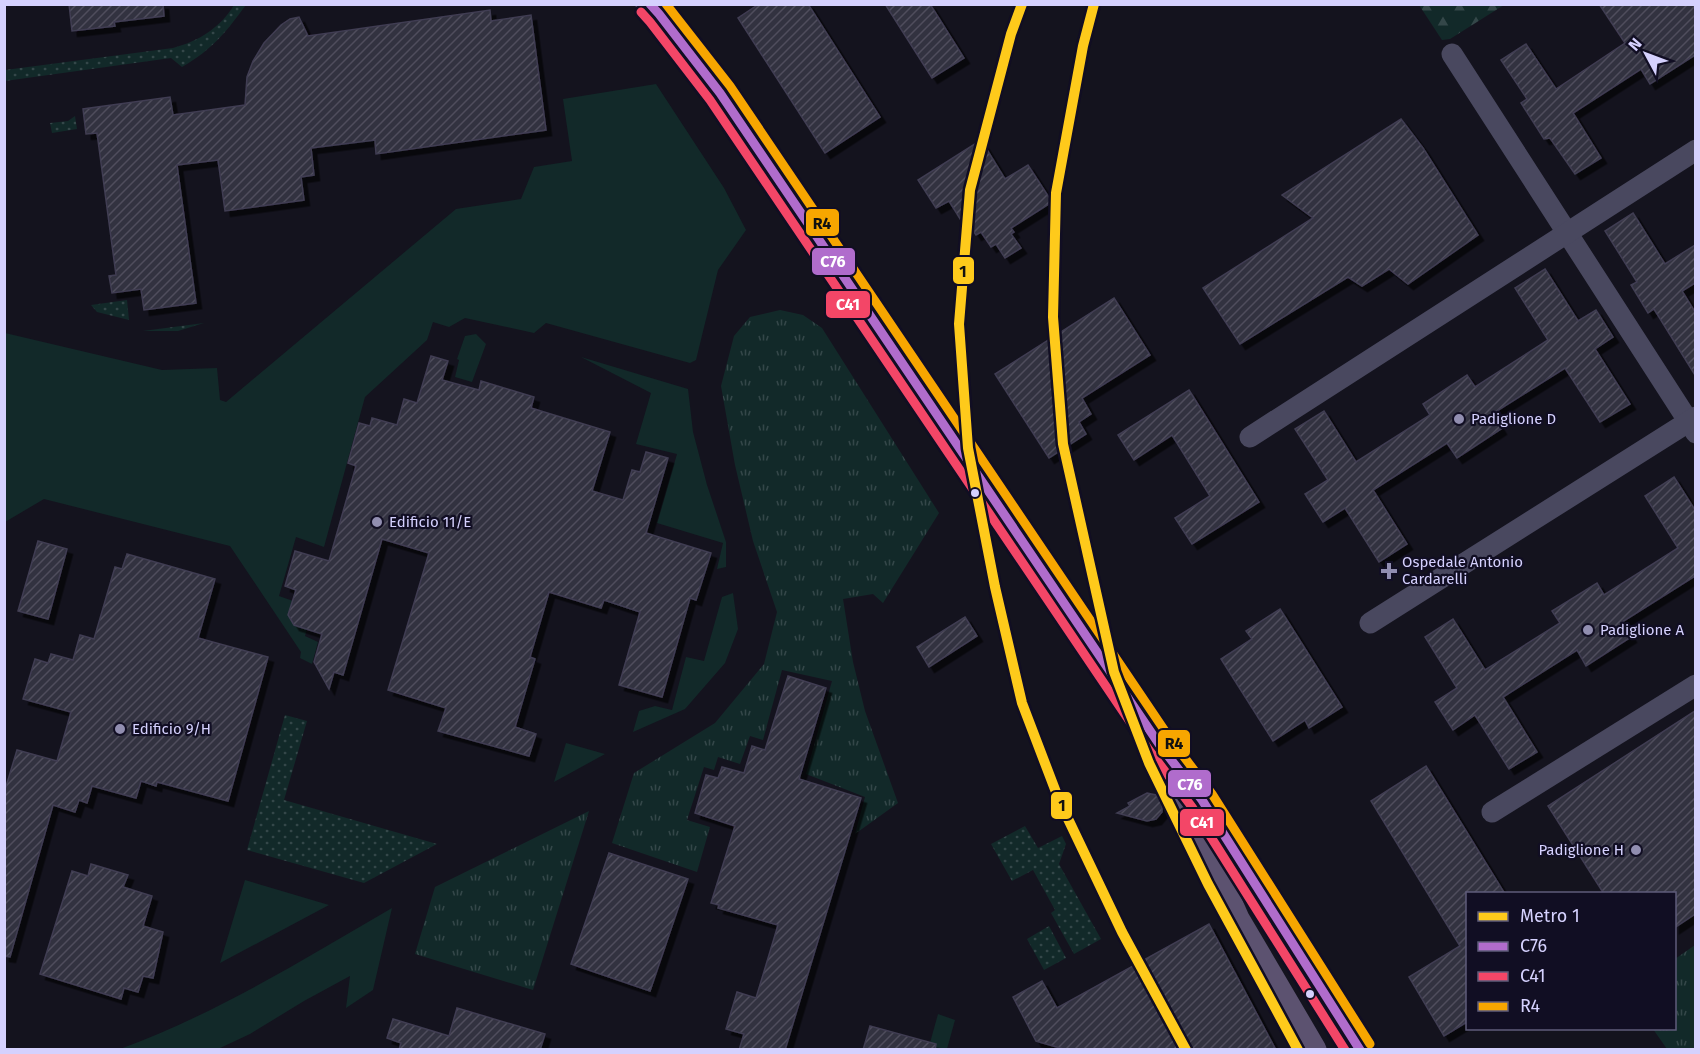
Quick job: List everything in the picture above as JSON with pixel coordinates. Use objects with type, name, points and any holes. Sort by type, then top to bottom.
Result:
[{"type":"main road","points":[[648,4],[659,14],[720,93],[1159,744],[1202,800],[1360,1050]]},
{"type":"main road","points":[[1159,744],[1236,919],[1314,1050]]},
{"type":"street","points":[[1370,623],[1693,424],[1452,54]]},
{"type":"street","points":[[1250,437],[1695,150]]},
{"type":"street","points":[[1492,812],[1695,685]]},
{"type":"green space","points":[[234,5],[246,5],[218,40],[182,67],[171,58],[5,81],[5,70],[183,45],[215,27]]},
{"type":"green space","points":[[1419,5],[1504,5],[1450,39],[1442,40]]},
{"type":"green space","points":[[656,84],[724,188],[746,230],[718,270],[696,360],[690,363],[546,323],[534,333],[465,318],[449,327],[433,322],[427,340],[365,397],[324,547],[296,537],[279,596],[313,608],[305,636],[318,642],[312,664],[300,658],[301,652],[230,546],[44,499],[5,522],[5,333],[162,370],[217,368],[220,400],[226,402],[456,209],[521,199],[534,167],[572,161],[563,99]]},
{"type":"green space","points":[[75,116],[77,129],[52,133],[50,123],[68,121]]},
{"type":"green space","points":[[127,300],[129,320],[97,312],[91,305]]},
{"type":"green space","points":[[780,310],[803,315],[822,328],[939,513],[883,603],[873,594],[843,599],[853,662],[865,711],[898,803],[855,834],[865,797],[806,774],[832,681],[782,670],[763,740],[750,736],[740,764],[718,757],[714,770],[704,767],[687,820],[710,827],[697,872],[612,843],[634,773],[715,723],[764,664],[777,612],[753,541],[735,465],[721,386],[734,336],[750,317]]},
{"type":"green space","points":[[204,323],[178,331],[143,331]]},
{"type":"green space","points":[[476,334],[486,344],[472,382],[455,377],[459,360],[457,359],[465,336]]},
{"type":"green space","points":[[581,357],[688,389],[693,432],[707,485],[726,542],[726,567],[717,569],[723,543],[657,523],[677,454],[636,444],[651,393]]},
{"type":"green space","points":[[733,593],[738,629],[725,663],[685,709],[633,732],[639,711],[655,706],[672,710],[686,657],[704,661],[722,597]]},
{"type":"green space","points":[[285,715],[307,721],[284,800],[437,844],[364,883],[247,850]]},
{"type":"green space","points":[[566,743],[605,754],[554,782]]},
{"type":"green space","points":[[589,811],[533,990],[415,954],[435,887]]},
{"type":"green space","points":[[1025,826],[1038,848],[1062,836],[1066,844],[1059,864],[1101,939],[1074,954],[1051,913],[1055,910],[1033,870],[1012,881],[991,844]]},
{"type":"green space","points":[[245,880],[329,905],[220,963]]},
{"type":"green space","points":[[392,908],[373,990],[346,1008],[350,976],[250,1034],[218,1049],[120,1049],[156,1035],[225,1002],[293,966]]},
{"type":"green space","points":[[1049,926],[1066,958],[1044,970],[1027,939]]},
{"type":"green space","points":[[1695,945],[1695,1049],[1667,1049],[1654,1030],[1676,1030],[1676,958]]},
{"type":"green space","points":[[938,1014],[955,1020],[947,1049],[928,1050]]},
{"type":"building","points":[[69,4],[163,4],[164,16],[114,22],[115,26],[72,31]]},
{"type":"building","points":[[759,4],[808,4],[880,117],[825,153],[738,18]]},
{"type":"building","points":[[885,4],[930,4],[964,58],[932,78]]},
{"type":"building","points":[[1599,4],[1695,4],[1695,55],[1650,84],[1641,69],[1573,113],[1601,158],[1575,174],[1550,138],[1544,139],[1521,103],[1527,99],[1501,60],[1526,44],[1556,89],[1625,43]]},
{"type":"building","points":[[490,10],[491,21],[531,15],[546,130],[376,154],[375,140],[311,148],[314,175],[301,177],[304,200],[225,211],[218,160],[177,165],[196,303],[144,310],[141,289],[112,293],[109,276],[116,275],[97,133],[86,134],[83,109],[170,97],[173,115],[245,105],[247,77],[253,61],[264,43],[290,19],[299,17],[308,36]]},
{"type":"building","points":[[1401,119],[1423,148],[1478,235],[1408,284],[1389,269],[1362,286],[1348,277],[1240,344],[1203,288],[1313,218],[1282,195]]},
{"type":"building","points":[[981,140],[1005,179],[1028,165],[1052,202],[1011,228],[1014,232],[1011,234],[1021,248],[1005,258],[996,244],[991,247],[981,232],[976,235],[966,220],[962,222],[949,201],[936,208],[918,180]]},
{"type":"building","points":[[1633,213],[1665,264],[1695,245],[1695,283],[1682,291],[1695,312],[1695,375],[1654,309],[1648,313],[1631,285],[1637,282],[1605,231]]},
{"type":"building","name":"Padiglione D","points":[[1545,269],[1578,321],[1596,310],[1613,337],[1595,349],[1630,404],[1600,422],[1565,368],[1492,414],[1501,429],[1457,458],[1447,443],[1373,490],[1407,544],[1379,562],[1345,508],[1323,522],[1305,494],[1328,480],[1295,429],[1324,411],[1356,462],[1430,415],[1423,404],[1467,375],[1475,387],[1548,340],[1515,288]]},
{"type":"building","points":[[1114,298],[1150,355],[1082,398],[1091,414],[1079,422],[1086,434],[1049,458],[995,374]]},
{"type":"building","points":[[431,356],[448,361],[442,380],[479,390],[481,381],[534,397],[531,408],[610,432],[592,491],[623,500],[632,470],[640,472],[646,452],[668,458],[646,533],[711,553],[696,600],[690,598],[662,697],[619,685],[640,612],[604,600],[601,608],[549,592],[530,657],[535,659],[515,727],[536,734],[529,756],[438,731],[446,708],[388,690],[429,553],[382,539],[343,675],[334,672],[329,689],[314,662],[322,634],[294,625],[288,615],[296,590],[285,586],[295,551],[329,561],[356,466],[348,463],[359,423],[370,426],[372,418],[397,425],[404,399],[417,403]]},
{"type":"building","points":[[1189,390],[1259,502],[1192,544],[1175,518],[1210,496],[1172,435],[1134,460],[1118,435]]},
{"type":"building","name":"Padiglione A","points":[[1674,477],[1695,510],[1695,576],[1622,622],[1631,637],[1586,666],[1577,650],[1503,697],[1537,752],[1509,769],[1475,715],[1453,730],[1435,702],[1457,688],[1425,637],[1453,619],[1485,670],[1560,623],[1552,611],[1597,583],[1604,595],[1678,548],[1645,496]]},
{"type":"building","points":[[38,541],[67,549],[48,619],[18,611]]},
{"type":"building","name":"Edificio 9/H","points":[[127,554],[215,579],[198,638],[268,657],[228,801],[157,782],[156,786],[141,781],[136,798],[92,786],[87,803],[79,800],[75,812],[53,805],[10,957],[4,956],[4,793],[17,750],[57,761],[71,712],[23,699],[35,659],[48,663],[51,654],[73,660],[80,635],[94,639],[115,567],[122,569]]},
{"type":"building","points":[[1280,609],[1342,707],[1309,728],[1305,720],[1273,741],[1221,659],[1252,639],[1246,631]]},
{"type":"building","points":[[965,617],[977,636],[929,667],[917,647]]},
{"type":"building","points":[[788,676],[826,688],[799,779],[861,798],[785,1050],[739,1050],[744,1034],[726,1029],[737,992],[756,998],[778,925],[718,908],[719,905],[711,903],[735,826],[695,813],[706,775],[718,778],[722,767],[744,773],[752,746],[765,750]]},
{"type":"building","name":"Padiglione H","points":[[1695,711],[1695,914],[1676,927],[1676,892],[1603,892],[1548,806]]},
{"type":"building","points":[[1426,766],[1504,892],[1466,892],[1466,1023],[1444,1036],[1409,977],[1460,946],[1371,801]]},
{"type":"building","points":[[1147,793],[1156,795],[1162,802],[1162,812],[1156,819],[1147,821],[1117,813],[1130,806],[1128,803]]},
{"type":"building","points":[[609,853],[688,879],[650,991],[571,964]]},
{"type":"building","points":[[91,864],[128,875],[123,887],[152,896],[143,926],[163,932],[153,978],[143,976],[138,992],[124,988],[121,999],[40,974],[72,871],[88,876]]},
{"type":"building","points":[[1209,924],[1276,1050],[1067,1050],[1036,1041],[1013,997],[1042,981],[1057,1008]]},
{"type":"building","points":[[457,1008],[545,1034],[540,1050],[399,1050],[401,1043],[387,1038],[393,1019],[449,1036]]},
{"type":"building","points":[[870,1026],[936,1044],[935,1050],[863,1050]]},
{"type":"metro line","name":"1","points":[[1022,4],[1011,34],[970,190],[959,324],[968,448],[995,587],[1022,703],[1059,800],[1122,932],[1186,1050]]},
{"type":"metro line","name":"1","points":[[1094,4],[1083,46],[1056,193],[1053,317],[1063,444],[1114,672],[1149,763],[1208,884],[1298,1050]]},
{"type":"transit line","name":"C76","points":[[650,4],[720,93],[1159,744],[1202,800],[1360,1050]]},
{"type":"transit line","name":"R4","points":[[666,4],[730,86],[1169,737],[1212,794],[1370,1044]]},
{"type":"transit line","name":"C41","points":[[641,12],[710,100],[1149,750],[1192,807],[1345,1050]]},
{"type":"place","name":"Padiglione D","points":[[1459,419]]},
{"type":"place","name":"Edificio 11/E","points":[[377,522]]},
{"type":"place","name":"Ospedale Antonio Cardarelli","points":[[1389,571]]},
{"type":"place","name":"Padiglione A","points":[[1588,630]]},
{"type":"place","name":"Edificio 9/H","points":[[120,729]]},
{"type":"place","name":"Padiglione H","points":[[1636,850]]}]
